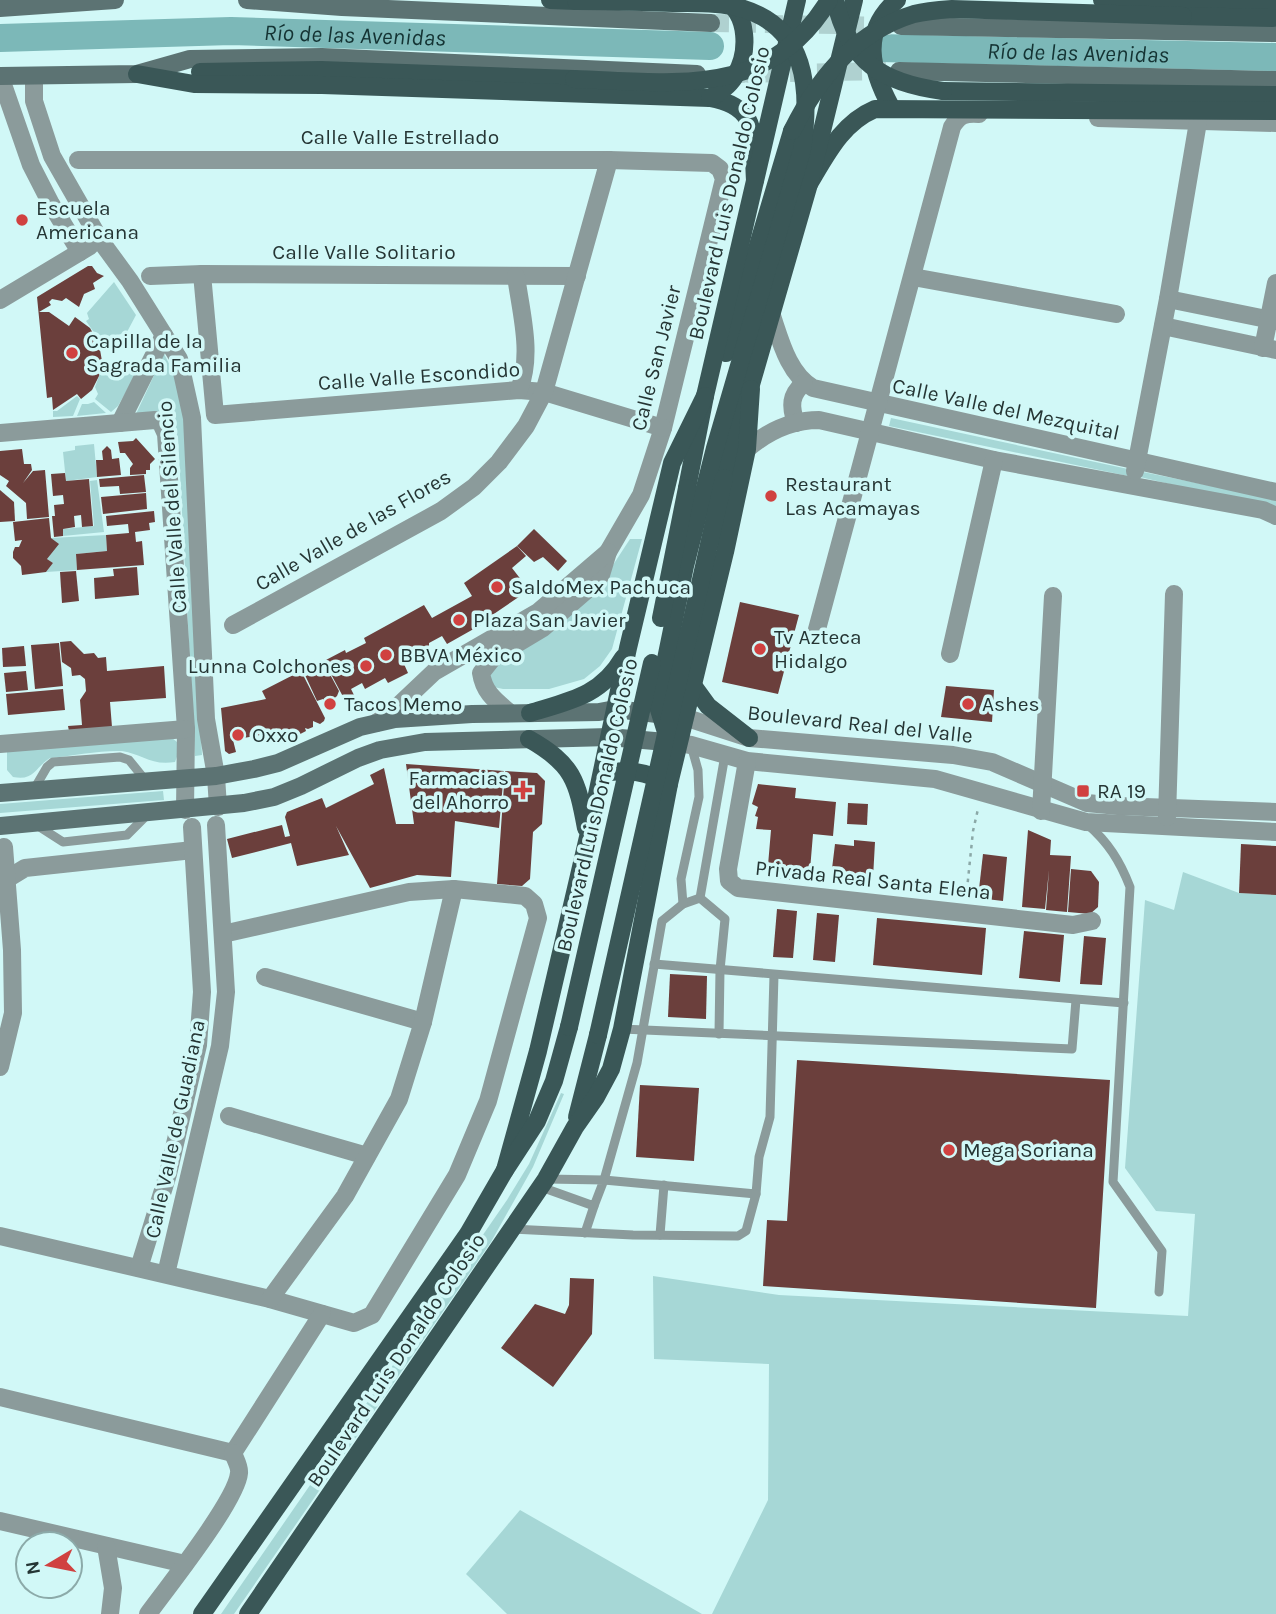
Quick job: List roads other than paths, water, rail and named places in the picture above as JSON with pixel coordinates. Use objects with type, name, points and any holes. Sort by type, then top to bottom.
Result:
[{"type":"main road","points":[[0,8],[115,0]]},
{"type":"main road","points":[[247,0],[275,4],[711,23]]},
{"type":"main road","points":[[550,0],[736,6],[758,14],[780,30],[796,50],[804,71],[807,121],[802,150],[715,448],[668,642],[657,704],[679,740]]},
{"type":"main road","points":[[710,98],[725,89],[735,77],[742,60],[742,22],[736,10],[724,0]]},
{"type":"main road","name":"Boulevard Luis Donaldo Colosio","points":[[202,1614],[468,1234],[537,1121],[554,1081],[569,1027],[651,670],[705,396],[797,0]]},
{"type":"main road","points":[[0,76],[321,70],[690,83],[715,80],[766,63],[788,48],[807,30],[829,0]]},
{"type":"main road","points":[[835,0],[840,23],[849,41],[863,59],[879,72],[913,87],[943,91],[1276,95]]},
{"type":"main road","name":"Boulevard Luis Donaldo Colosio","points":[[575,1127],[679,740],[724,478],[809,184],[854,0]]},
{"type":"main road","points":[[891,107],[875,74],[872,59],[873,43],[884,14],[897,0]]},
{"type":"main road","points":[[1102,0],[1276,6]]},
{"type":"main road","points":[[711,371],[724,357],[792,131],[816,90],[841,57],[884,25],[916,13],[951,9],[1276,18]]},
{"type":"main road","points":[[901,26],[1276,33]]},
{"type":"main road","points":[[137,74],[190,59],[322,57],[711,75]]},
{"type":"main road","points":[[899,71],[1276,80]]},
{"type":"main road","points":[[137,74],[194,84],[322,85],[710,98],[732,103],[740,107],[746,115],[752,136],[754,180]]},
{"type":"main road","points":[[809,184],[831,146],[849,124],[875,108],[1276,111]]},
{"type":"main road","name":"Boulevard Luis Donaldo Colosio","points":[[248,1614],[544,1183],[611,1069],[622,1029],[669,783],[747,449],[751,389]]},
{"type":"main road","name":"Boulevard Luis Donaldo Colosio","points":[[505,1170],[538,1051],[672,463],[705,396]]},
{"type":"main road","points":[[530,713],[591,693],[615,671],[628,648]]},
{"type":"main road","points":[[624,668],[656,684],[693,682],[708,706],[749,738]]},
{"type":"main road","points":[[0,793],[216,776],[278,763],[344,733],[376,723],[413,717],[599,712],[615,709],[684,717]]},
{"type":"main road","points":[[0,826],[185,810],[217,816],[274,797],[380,750],[425,742],[609,737],[679,740]]},
{"type":"main road","points":[[529,738],[567,766],[579,798],[588,837]]},
{"type":"main road","points":[[601,773],[636,771],[669,783]]},
{"type":"street","points":[[0,76],[31,165],[80,252]]},
{"type":"street","name":"Calle Valle del Silencio","points":[[34,76],[34,101],[41,127],[58,168],[100,240],[130,281],[179,359],[192,418],[206,719],[216,776],[217,816]]},
{"type":"street","points":[[816,633],[952,127],[957,119],[966,113],[1276,123]]},
{"type":"street","points":[[1132,485],[1168,299],[1198,122]]},
{"type":"street","points":[[19,131],[41,127]]},
{"type":"street","name":"Calle Valle Estrellado","points":[[78,160],[609,160],[712,163],[720,169]]},
{"type":"street","name":"Calle Valle de las Flores","points":[[233,625],[441,511],[474,486],[499,462],[526,426],[544,392],[609,160]]},
{"type":"street","name":"Calle San Javier","points":[[481,673],[493,658],[577,590],[590,566],[608,552],[641,495],[663,428],[724,179],[720,169]]},
{"type":"street","points":[[0,300],[100,240]]},
{"type":"street","name":"Calle Valle Escondido","points":[[202,274],[215,415],[519,390],[544,392],[663,428]]},
{"type":"street","name":"Calle Valle Solitario","points":[[150,276],[577,276]]},
{"type":"street","points":[[516,276],[527,359],[519,390]]},
{"type":"street","points":[[913,277],[1116,314]]},
{"type":"street","points":[[1163,326],[1270,349],[1276,283]]},
{"type":"street","points":[[1168,299],[1272,321]]},
{"type":"street","points":[[771,313],[786,355],[804,383],[792,398],[796,422]]},
{"type":"street","points":[[0,433],[120,423],[164,335]]},
{"type":"street","name":"Calle Valle del Mezquital","points":[[804,383],[823,391],[878,404],[1276,492]]},
{"type":"street","points":[[818,420],[824,412],[823,391]]},
{"type":"street","name":"Calle Valle del Silencio","points":[[120,423],[155,420],[161,424],[166,434],[186,729],[185,810]]},
{"type":"street","points":[[747,449],[773,431],[796,422],[818,420],[994,460],[1264,510],[1276,516]]},
{"type":"street","points":[[950,654],[994,460]]},
{"type":"street","points":[[1166,827],[1174,594]]},
{"type":"street","points":[[1041,811],[1053,596]]},
{"type":"street","name":"Calle San Javier","points":[[376,723],[434,672],[544,618]]},
{"type":"street","points":[[448,666],[467,665],[481,673],[488,694],[510,713]]},
{"type":"street","name":"Boulevard Real del Valle","points":[[684,717],[749,738],[953,755],[992,762],[1087,803],[1276,812]]},
{"type":"street","points":[[0,744],[186,729]]},
{"type":"street","points":[[679,740],[747,761],[935,779],[1086,822],[1276,832]]},
{"type":"street","name":"Privada Real Santa Elena","points":[[747,761],[729,869],[729,881],[738,888],[1073,925],[1092,921]]},
{"type":"street","points":[[1086,822],[1087,803]]},
{"type":"street","name":"Calle Valle de Guadiana","points":[[166,1274],[220,1046],[226,992],[217,816]]},
{"type":"street","name":"Calle Valle de Guadiana","points":[[139,1268],[168,1174],[198,1045],[202,992],[192,827]]},
{"type":"street","points":[[0,1067],[13,1013],[12,950],[4,847]]},
{"type":"street","points":[[7,879],[26,868],[193,850]]},
{"type":"street","points":[[0,1236],[271,1299],[354,1323],[372,1315],[457,1175],[488,1101],[538,918],[534,904],[526,896],[454,889],[409,892],[223,934]]},
{"type":"street","points":[[271,1299],[345,1196],[399,1099],[423,1022],[454,889]]},
{"type":"street","points":[[265,977],[423,1022]]},
{"type":"street","points":[[229,1116],[367,1156]]},
{"type":"street","points":[[233,1453],[322,1314]]},
{"type":"street","points":[[0,1397],[233,1453]]},
{"type":"street","points":[[148,1614],[234,1490],[240,1471],[233,1453]]},
{"type":"street","points":[[0,1521],[185,1564]]},
{"type":"street","points":[[106,1546],[113,1588],[110,1614]]},
{"type":"lane","points":[[679,740],[698,770],[699,796],[681,879],[683,904]]},
{"type":"lane","points":[[700,898],[725,755]]},
{"type":"lane","points":[[33,791],[47,767],[54,762],[120,757],[129,760],[146,781]]},
{"type":"lane","points":[[1086,822],[1111,848],[1130,887],[1113,1182],[1162,1251],[1159,1292]]},
{"type":"lane","points":[[585,1233],[604,1180],[637,1063],[662,921],[683,904],[700,898]]},
{"type":"lane","points":[[700,898],[724,919],[719,1034]]},
{"type":"lane","points":[[654,964],[1124,1003]]},
{"type":"lane","points":[[512,1229],[738,1236],[746,1231],[756,1194],[759,1157],[770,1116],[774,975]]},
{"type":"lane","points":[[622,1029],[1072,1049],[1076,1000]]},
{"type":"lane","points":[[544,1183],[604,1180],[756,1194]]},
{"type":"lane","points":[[544,1183],[594,1206]]},
{"type":"lane","points":[[660,1235],[663,1185]]},
{"type":"waterway","name":"Río de las Avenidas","points":[[0,38],[231,31],[710,46]]},
{"type":"waterway","name":"Río de las Avenidas","points":[[880,48],[1276,57]]},
{"type":"tunnel","points":[[711,23],[891,26]]},
{"type":"tunnel","points":[[736,74],[886,71]]},
{"type":"place","name":"Escuela Americana","points":[[22,220]]},
{"type":"place","name":"Capilla de la Sagrada Familia","points":[[72,353]]},
{"type":"place","name":"Restaurant Las Acamayas","points":[[771,496]]},
{"type":"place","name":"SaldoMex Pachuca","points":[[497,587]]},
{"type":"place","name":"Plaza San Javier","points":[[459,620]]},
{"type":"place","name":"Tv Azteca Hidalgo","points":[[760,649]]},
{"type":"place","name":"BBVA México","points":[[386,655]]},
{"type":"place","name":"Lunna Colchones","points":[[366,666]]},
{"type":"place","name":"Tacos Memo","points":[[330,704]]},
{"type":"place","name":"Ashes","points":[[968,704]]},
{"type":"place","name":"Oxxo","points":[[238,735]]},
{"type":"place","name":"Farmacias del Ahorro","points":[[523,790]]},
{"type":"place","name":"RA 19","points":[[1083,791]]},
{"type":"place","name":"Mega Soriana","points":[[949,1150]]}]
